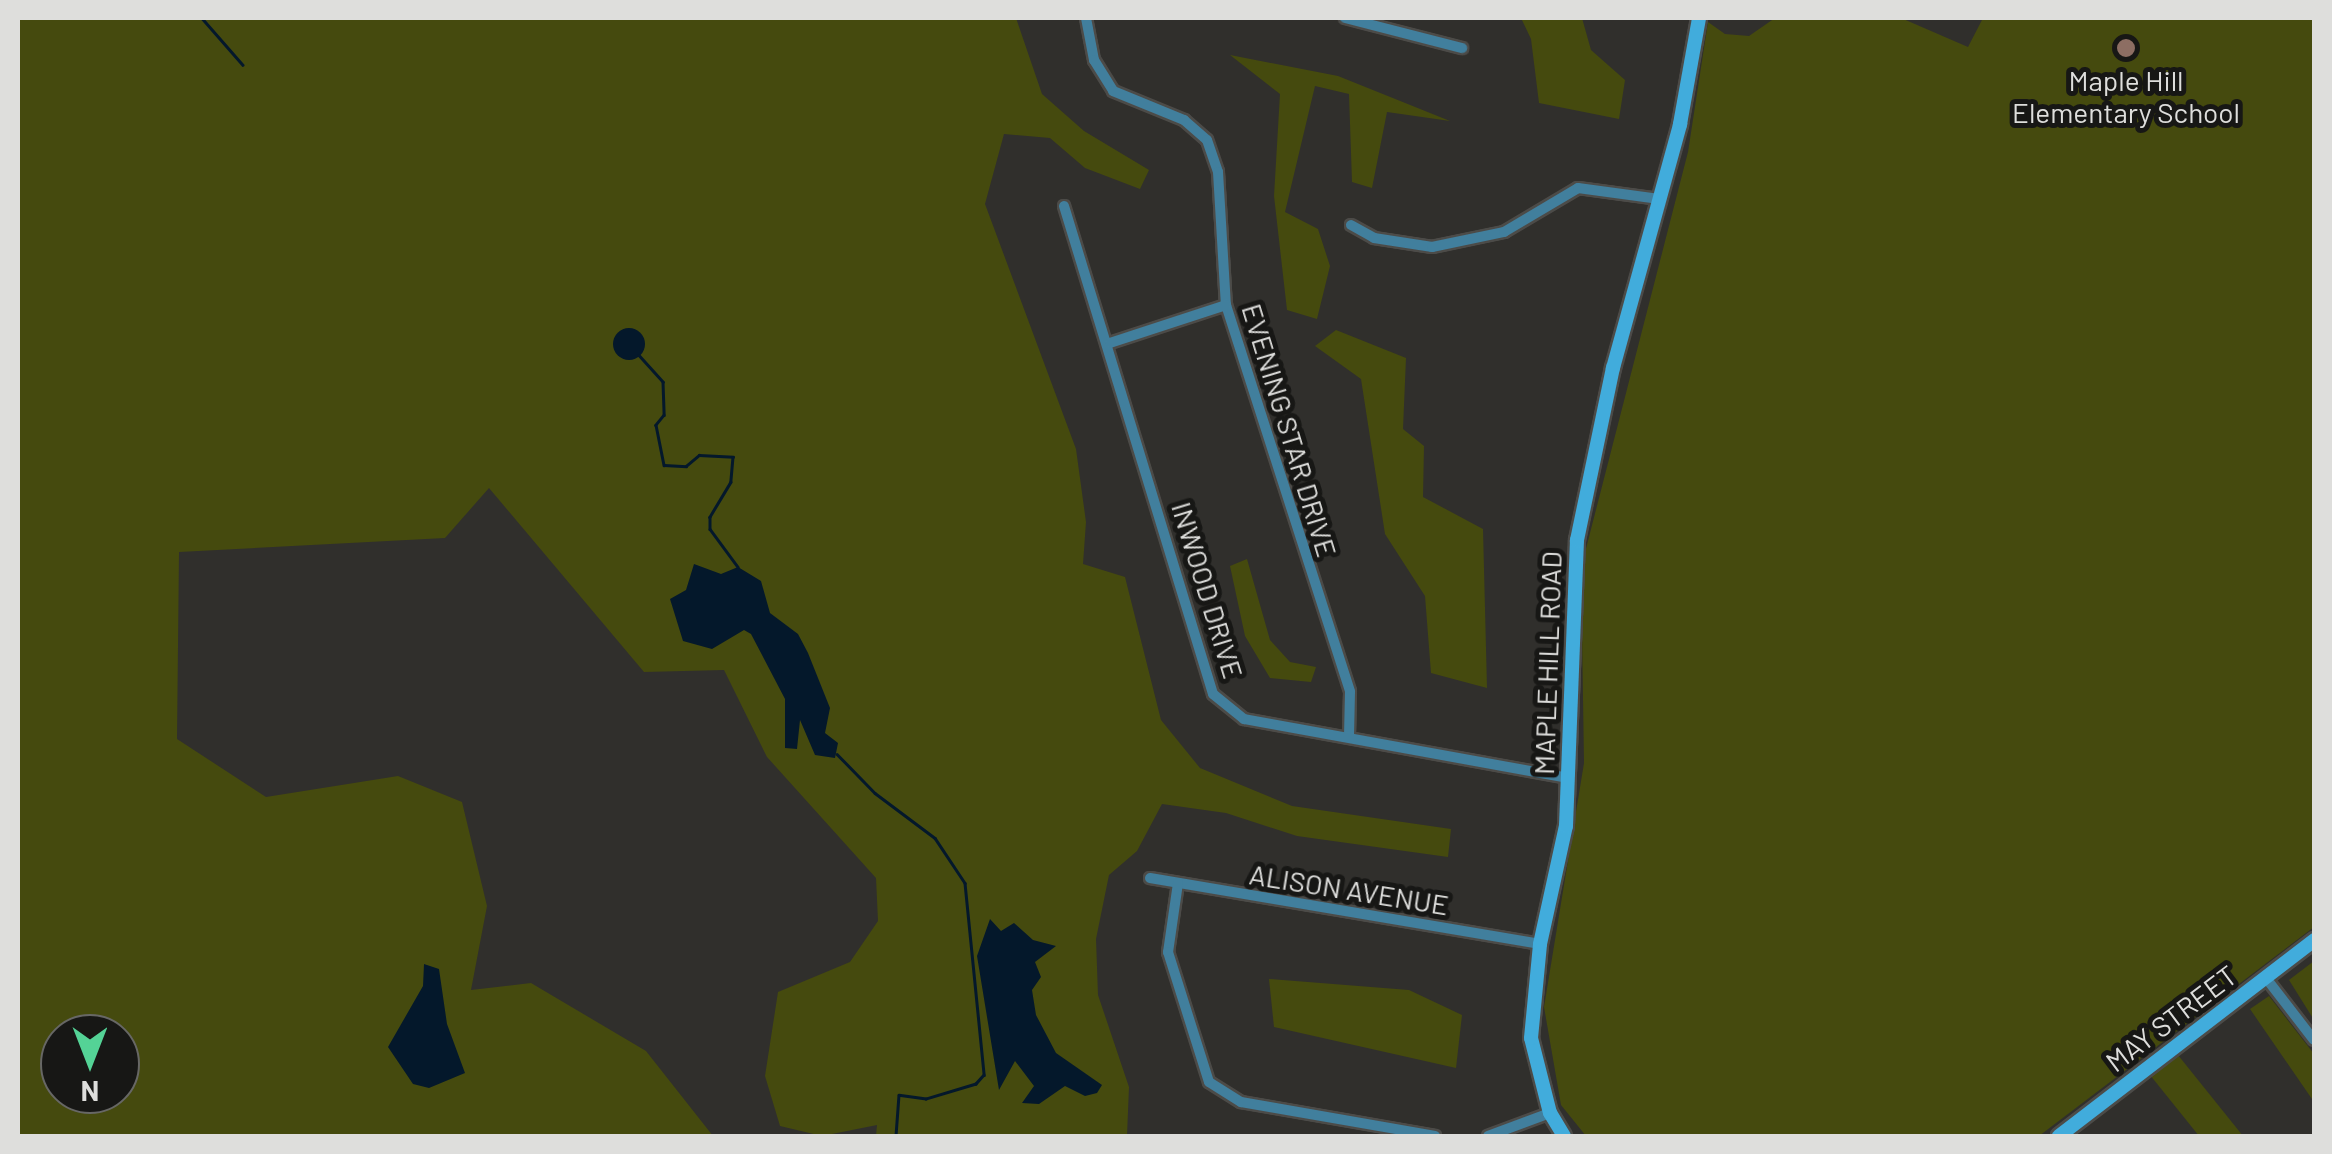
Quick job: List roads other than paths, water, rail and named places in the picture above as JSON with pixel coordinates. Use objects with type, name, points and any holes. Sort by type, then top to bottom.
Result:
[{"type":"street","name":"EVENING STAR DRIVE","points":[[1086,18],[1094,60],[1114,92],[1184,120],[1207,140],[1218,172],[1226,305],[1350,692],[1349,736]]},
{"type":"street","points":[[1345,18],[1462,48]]},
{"type":"street","name":"MAPLE HILL ROAD","points":[[1564,1136],[1550,1113],[1531,1038],[1540,944],[1566,826],[1577,540],[1692,75],[1698,18]]},
{"type":"street","points":[[1350,225],[1374,238],[1432,247],[1504,232],[1578,188],[1659,199]]},
{"type":"street","name":"INWOOD DRIVE","points":[[1064,206],[1110,343],[1213,694],[1244,720],[1568,778]]},
{"type":"street","points":[[1110,343],[1226,305]]},
{"type":"street","name":"ALISON AVENUE","points":[[1150,878],[1540,944]]},
{"type":"street","points":[[1178,883],[1168,952],[1210,1082],[1241,1102],[1435,1136]]},
{"type":"street","name":"MAY STREET","points":[[2060,1136],[2314,940]]},
{"type":"street","points":[[2266,978],[2314,1040]]},
{"type":"street","points":[[1488,1136],[1550,1113]]},
{"type":"water","points":[[629,328],[640,333],[645,344],[640,355],[629,360],[618,355],[613,344],[618,333]]},
{"type":"water","points":[[694,564],[721,574],[738,567],[761,581],[770,613],[798,634],[808,653],[830,708],[825,733],[838,743],[835,758],[815,755],[800,720],[797,749],[785,748],[785,699],[751,634],[744,630],[712,649],[683,641],[670,599],[686,590]]},
{"type":"water","points":[[990,919],[1001,931],[1014,923],[1033,940],[1056,946],[1035,962],[1041,977],[1032,990],[1036,1015],[1056,1053],[1102,1085],[1097,1093],[1085,1096],[1065,1086],[1039,1104],[1022,1103],[1034,1086],[1015,1061],[999,1090],[977,956]]},
{"type":"water","points":[[424,964],[439,969],[447,1024],[465,1073],[429,1088],[413,1084],[388,1047],[423,986]]},
{"type":"waterway","points":[[202,18],[243,65]]},
{"type":"waterway","points":[[639,355],[663,382],[664,415],[656,425],[664,465],[686,466],[699,455],[733,457],[731,482],[710,517],[710,529],[738,567]]},
{"type":"waterway","points":[[837,754],[875,793],[935,838],[965,883],[984,1075],[976,1084],[926,1099],[899,1095],[896,1136]]},
{"type":"place","name":"Maple Hill Elementary School","points":[[2126,48]]}]
